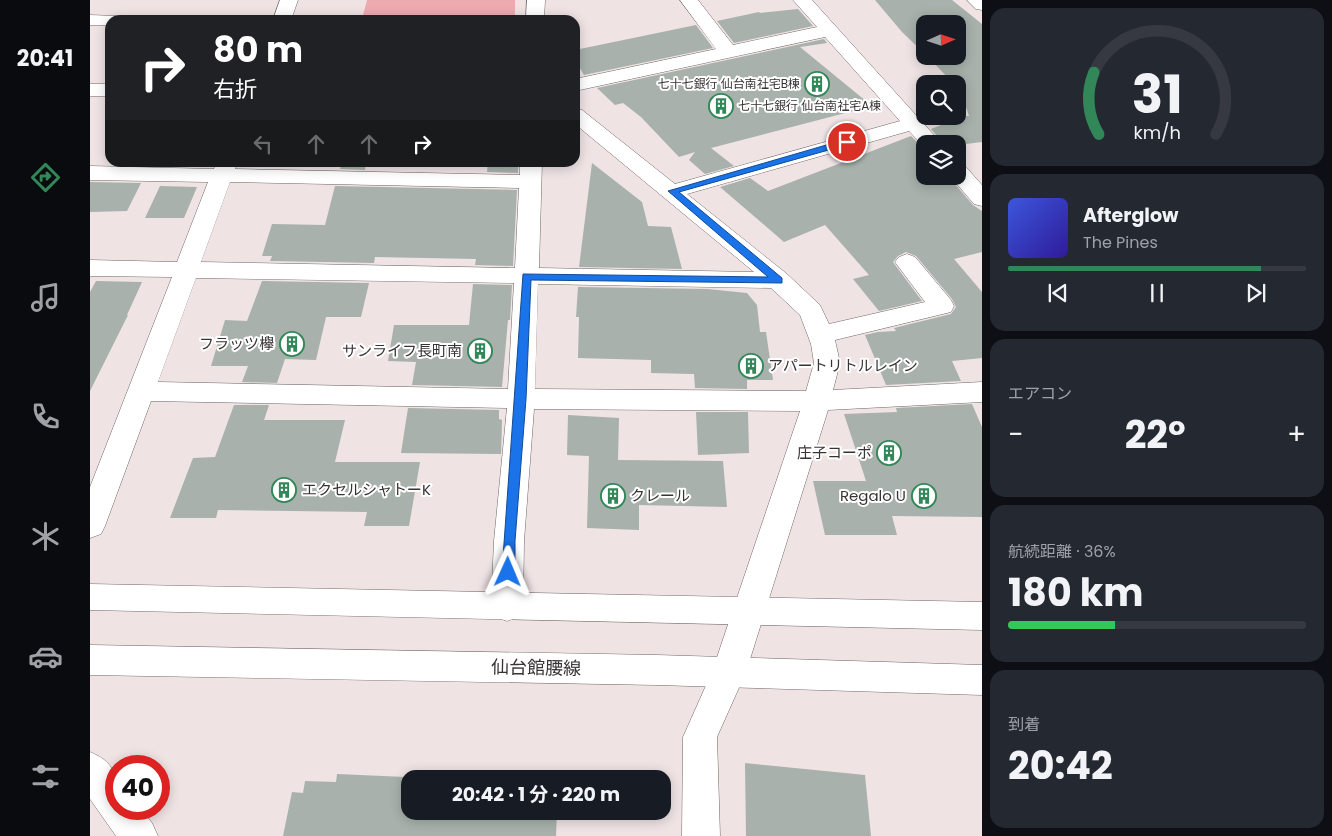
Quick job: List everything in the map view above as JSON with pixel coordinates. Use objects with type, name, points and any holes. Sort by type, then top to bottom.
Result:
[{"type":"street","points":[[284,15],[289,0]]},
{"type":"street","points":[[535,15],[536,0]]},
{"type":"street","points":[[689,0],[729,53]]},
{"type":"street","points":[[802,0],[924,135]]},
{"type":"street","points":[[976,0],[982,5]]},
{"type":"street","points":[[90,20],[105,20]]},
{"type":"street","points":[[580,83],[729,53],[830,30]]},
{"type":"street","points":[[90,90],[105,90]]},
{"type":"street","points":[[580,118],[673,191],[778,280],[811,311],[821,335],[827,363],[817,401],[750,612],[729,672],[700,737],[701,836]]},
{"type":"street","points":[[673,191],[914,123]]},
{"type":"street","points":[[90,526],[225,169]]},
{"type":"street","points":[[90,173],[225,169],[531,172],[521,399],[509,541],[507,607]]},
{"type":"street","points":[[966,181],[982,199]]},
{"type":"street","points":[[821,335],[942,306],[907,262]]},
{"type":"street","points":[[90,268],[778,280]]},
{"type":"street","points":[[140,391],[521,399],[817,401],[982,392]]},
{"type":"street","points":[[90,597],[982,616]]},
{"type":"street","name":"仙台館腰線","points":[[90,660],[729,672],[982,680]]},
{"type":"street","points":[[90,769],[105,790]]},
{"type":"street","points":[[127,820],[139,836]]},
{"type":"shaded area","points":[[367,0],[515,0],[515,15],[363,15]]},
{"type":"building","points":[[875,0],[952,0],[982,24],[982,142],[966,144],[966,135],[936,135],[931,129],[941,125],[966,125],[966,116],[969,116],[966,107],[966,75],[945,75],[936,65],[966,65],[966,15],[916,15],[916,45]]},
{"type":"building","points":[[798,9],[813,26],[734,43],[717,21],[759,12]]},
{"type":"building","points":[[696,25],[713,48],[584,75],[580,68],[580,49]]},
{"type":"building","points":[[824,39],[827,43],[800,47],[872,106],[711,148],[734,166],[705,174],[689,160],[695,152],[679,157],[641,117],[623,103],[615,105],[597,88]]},
{"type":"building","points":[[911,136],[916,141],[916,185],[956,185],[973,205],[982,211],[982,252],[954,259],[982,292],[982,358],[952,361],[961,381],[886,385],[865,335],[896,331],[894,328],[951,314],[956,307],[952,299],[916,256],[906,252],[898,256],[893,262],[922,301],[879,311],[853,279],[869,275],[825,225],[784,242],[720,187],[750,178],[768,191]]},
{"type":"building","points":[[592,163],[642,202],[648,226],[671,227],[682,269],[579,267]]},
{"type":"building","points":[[341,167],[365,167],[365,170],[340,169]]},
{"type":"building","points":[[488,167],[518,167],[518,173],[487,172]]},
{"type":"building","points":[[90,182],[141,183],[127,211],[90,212]]},
{"type":"building","points":[[160,186],[197,187],[184,218],[145,218]]},
{"type":"building","points":[[335,186],[517,190],[513,266],[475,265],[476,259],[375,257],[374,263],[270,261],[272,256],[262,256],[272,224],[325,225]]},
{"type":"building","points":[[96,281],[142,282],[128,315],[90,391],[90,292]]},
{"type":"building","points":[[262,281],[369,283],[361,317],[326,317],[316,360],[285,359],[277,383],[242,382],[248,366],[211,366],[225,320],[247,321]]},
{"type":"building","points":[[473,284],[512,285],[502,387],[412,385],[416,362],[388,361],[394,325],[469,325]]},
{"type":"building","points":[[578,287],[707,289],[747,293],[757,305],[760,332],[766,332],[773,380],[747,380],[747,389],[695,388],[694,374],[651,373],[651,360],[578,358],[579,317],[576,317]]},
{"type":"building","points":[[972,404],[982,427],[982,517],[892,516],[897,535],[825,535],[813,481],[866,481],[844,414],[897,412],[896,408]]},
{"type":"building","points":[[234,405],[269,405],[264,420],[345,420],[335,462],[420,462],[409,526],[364,526],[367,512],[218,510],[216,518],[170,518],[193,458],[215,457]]},
{"type":"building","points":[[408,408],[499,410],[499,419],[502,420],[501,454],[401,453]]},
{"type":"building","points":[[696,412],[748,412],[749,453],[698,455]]},
{"type":"building","points":[[568,415],[619,418],[618,460],[723,461],[727,507],[639,505],[639,530],[587,528],[589,456],[567,455]]},
{"type":"building","points":[[745,763],[865,775],[871,836],[746,836]]},
{"type":"building","points":[[337,774],[401,777],[401,820],[557,820],[556,836],[283,836],[292,792],[303,793],[305,781],[336,782]]},
{"type":"place","name":"七十七銀行 仙台南社宅B棟","points":[[817,84]]},
{"type":"place","name":"七十七銀行 仙台南社宅A棟","points":[[721,106]]},
{"type":"place","name":"フラッツ欅","points":[[292,344]]},
{"type":"place","name":"サンライフ長町南","points":[[480,351]]},
{"type":"place","name":"アパートリトルレイン","points":[[751,366]]},
{"type":"place","name":"庄子コーポ","points":[[889,453]]},
{"type":"place","name":"エクセルシャトーK","points":[[284,490]]},
{"type":"place","name":"クレール","points":[[613,496]]},
{"type":"place","name":"Regalo U","points":[[924,496]]},
{"type":"route","points":[[508,572],[521,399],[526,276],[778,280],[673,191],[847,142]]}]
